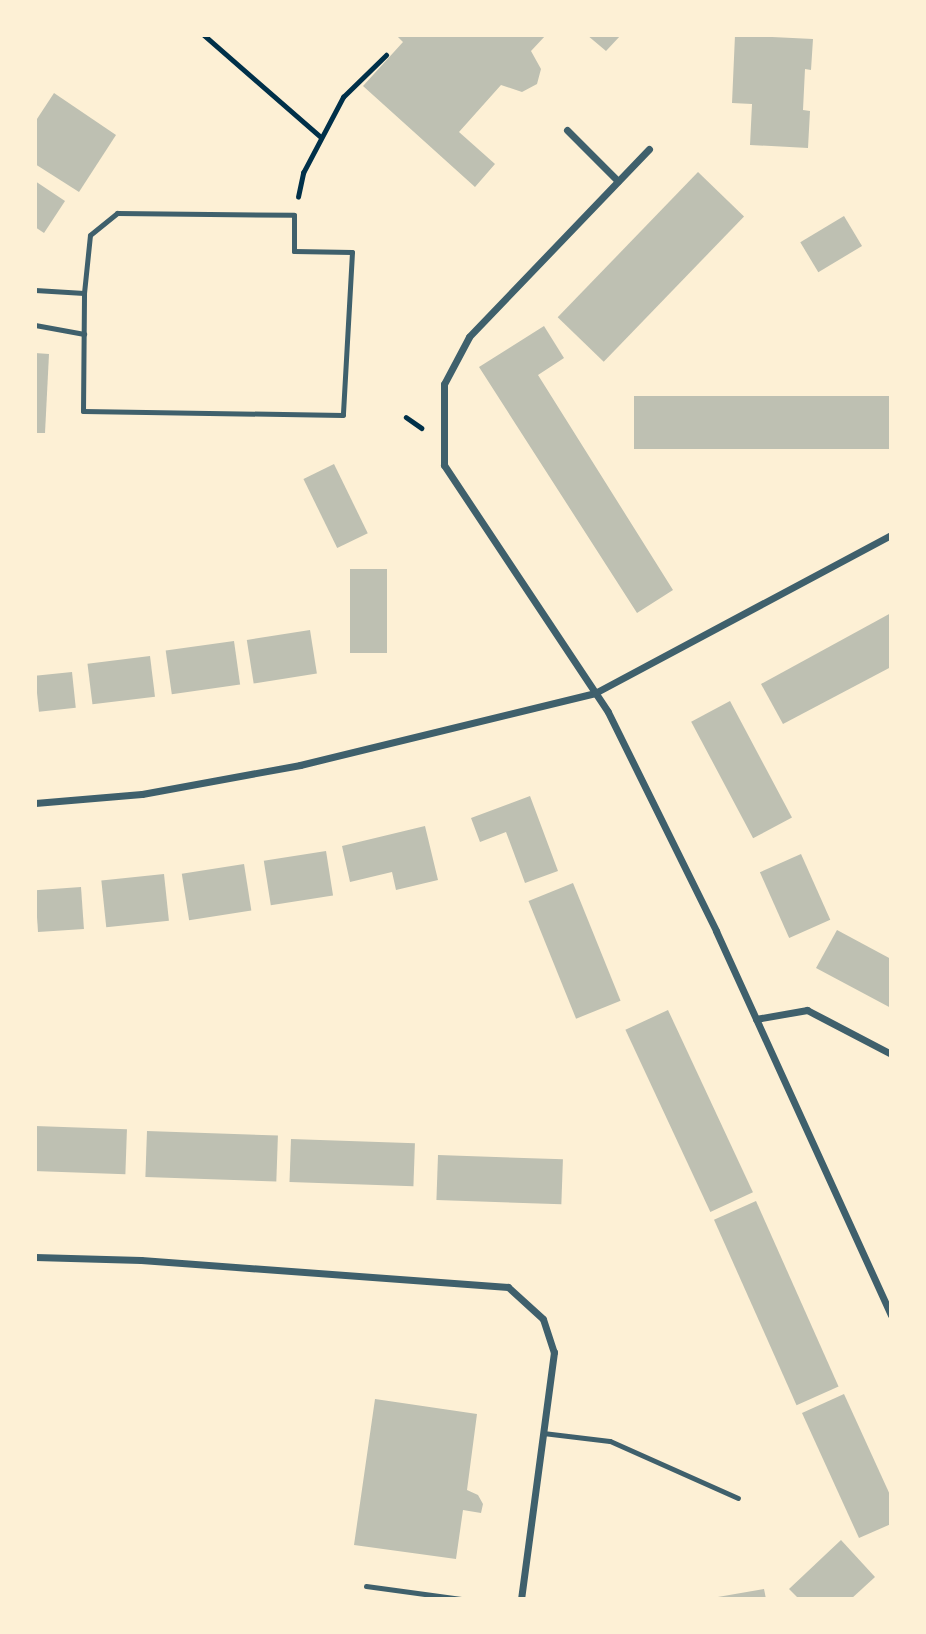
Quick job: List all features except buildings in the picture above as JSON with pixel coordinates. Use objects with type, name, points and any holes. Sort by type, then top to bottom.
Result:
[{"type":"street","points":[[567,130],[618,181]]},
{"type":"street","points":[[649,149],[469,337],[444,384],[444,465],[608,712],[705,906],[891,1315]]},
{"type":"street","points":[[35,803],[142,794],[300,765],[596,693],[891,536]]},
{"type":"street","points":[[756,1019],[807,1010],[891,1054]]},
{"type":"street","points":[[35,1257],[141,1259],[508,1287],[543,1320],[554,1352],[521,1599]]},
{"type":"lane","points":[[117,213],[294,215],[294,251],[352,252],[343,415],[83,411],[84,293],[90,235],[117,213]]},
{"type":"lane","points":[[35,290],[84,293]]},
{"type":"lane","points":[[35,325],[84,334]]},
{"type":"lane","points":[[543,1433],[610,1441],[738,1498]]},
{"type":"lane","points":[[366,1586],[461,1599]]},
{"type":"path","points":[[204,35],[321,137]]},
{"type":"path","points":[[294,215],[303,173],[343,97],[386,55]]}]
